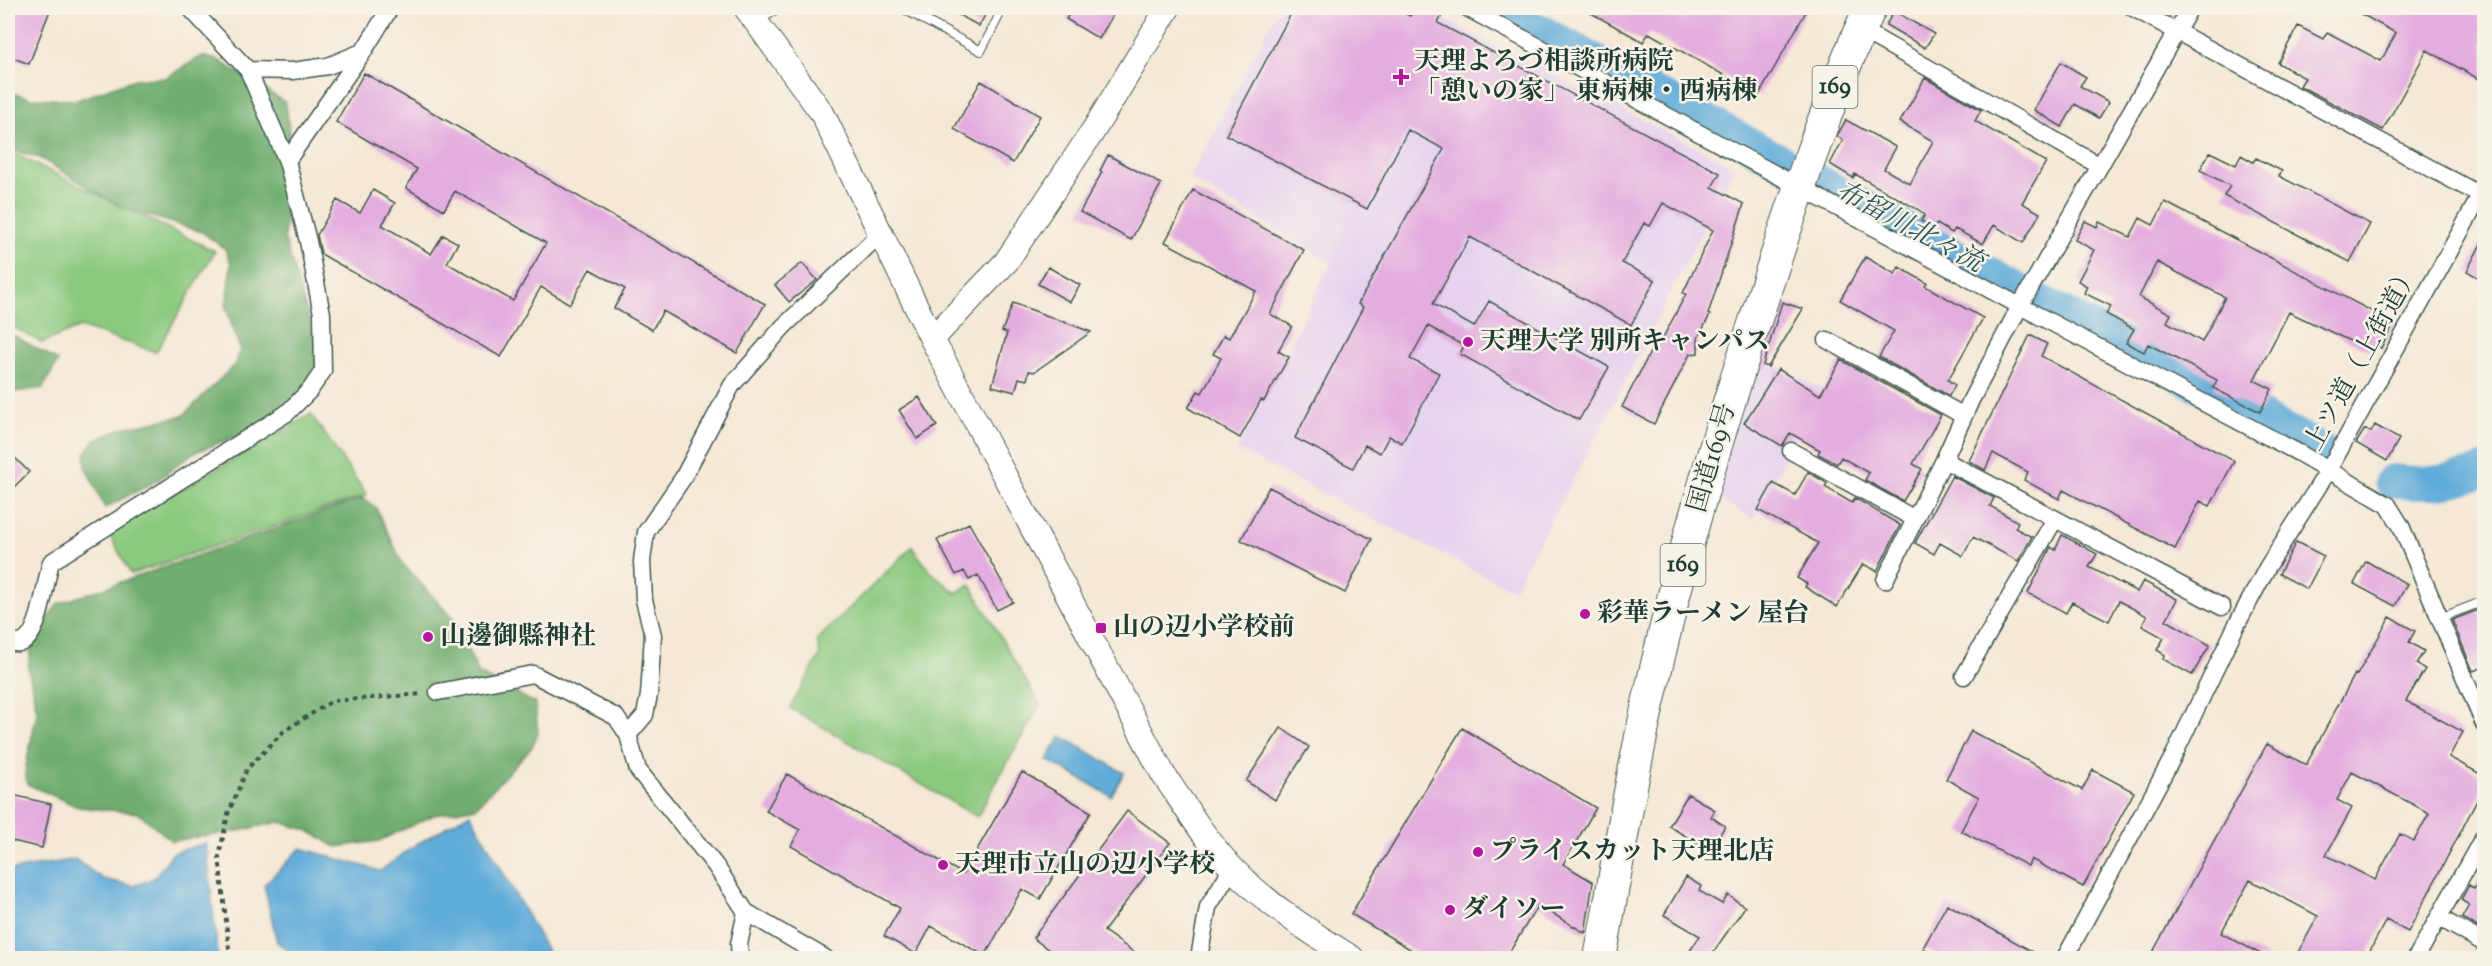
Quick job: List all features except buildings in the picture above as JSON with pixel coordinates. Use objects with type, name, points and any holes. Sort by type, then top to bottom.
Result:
[{"type":"highway","name":"国道169号","points":[[1599,958],[1635,766],[1682,567],[1724,414],[1802,178],[1842,70],[1865,18]]},
{"type":"street","points":[[8,642],[19,644],[27,639],[34,628],[51,562],[286,413],[310,390],[323,371],[322,314],[308,241],[287,161],[248,70],[190,8]]},
{"type":"street","points":[[287,161],[363,52],[390,8]]},
{"type":"street","points":[[932,339],[1006,262],[1093,131],[1168,8]]},
{"type":"street","points":[[1467,8],[1802,178],[2025,298],[2328,471],[2262,576],[2174,755],[2065,958]]},
{"type":"street","points":[[2133,8],[2483,194]]},
{"type":"street","points":[[1885,580],[2025,298],[2190,8]]},
{"type":"street","points":[[754,12],[822,113],[879,235],[932,339],[1163,774],[1203,833],[1232,868],[1268,900],[1352,958]]},
{"type":"street","points":[[1865,18],[2100,166]]},
{"type":"street","points":[[248,70],[293,70],[328,66],[363,52]]},
{"type":"street","name":"上ツ道（上街道）","points":[[2483,194],[2328,471],[2388,505],[2401,526],[2483,714]]},
{"type":"street","points":[[628,735],[645,715],[649,695],[653,635],[644,600],[642,561],[646,532],[683,477],[732,386],[783,327],[879,235]]},
{"type":"street","points":[[1827,340],[1964,417]]},
{"type":"street","points":[[1791,451],[1915,519]]},
{"type":"street","points":[[1944,460],[2222,607]]},
{"type":"street","points":[[1964,676],[2055,519]]},
{"type":"street","points":[[438,692],[533,674],[616,717],[628,735],[638,770],[715,866],[746,912],[825,958]]},
{"type":"street","points":[[2416,958],[2484,836]]},
{"type":"street","points":[[1199,958],[1208,908],[1232,868]]},
{"type":"street","points":[[740,958],[740,944],[746,912]]},
{"type":"street","points":[[2440,918],[2484,944]]},
{"type":"lane","points":[[754,12],[779,8]]},
{"type":"lane","points":[[902,8],[981,51],[1003,8]]},
{"type":"lane","points":[[2440,618],[2484,601]]},
{"type":"path","points":[[230,958],[219,856],[228,814],[248,769],[284,731],[332,701],[438,692]]},
{"type":"shaded area","name":"天理大学 別所キャンパス","points":[[1279,8],[1422,8],[1735,167],[1605,421],[1513,590],[1237,450],[1331,263],[1189,178]]},
{"type":"shaded area","points":[[1758,356],[1823,390],[1753,519],[1715,497]]},
{"type":"green space","points":[[202,56],[218,60],[286,103],[292,159],[284,237],[321,360],[310,389],[250,431],[193,453],[158,480],[105,508],[86,468],[85,454],[94,441],[122,428],[183,416],[236,363],[240,349],[226,308],[231,263],[225,249],[202,232],[121,207],[40,158],[8,149],[8,92],[31,98],[77,100],[135,79],[165,78]]},
{"type":"green space","points":[[8,151],[215,251],[156,352],[80,327],[42,343],[8,324]]},
{"type":"green space","points":[[8,332],[58,361],[43,388],[8,393]]},
{"type":"green space","points":[[311,414],[367,495],[131,574],[108,532]]},
{"type":"green space","points":[[363,498],[376,508],[403,564],[454,620],[479,674],[535,703],[538,733],[532,747],[476,807],[434,815],[379,841],[336,847],[307,830],[279,822],[234,832],[172,841],[138,813],[78,807],[27,784],[25,770],[37,712],[28,668],[32,640],[58,604]]},
{"type":"green space","points":[[912,547],[929,570],[956,593],[970,584],[1040,705],[977,817],[790,708],[820,655],[817,640]]},
{"type":"water","points":[[1061,736],[1124,773],[1111,796],[1047,760]]},
{"type":"water","points":[[470,813],[551,958],[298,958],[277,942],[264,885],[301,848],[380,871],[417,844]]},
{"type":"water","points":[[206,843],[218,958],[8,958],[8,871],[75,859],[103,879],[134,886],[154,878],[173,853]]},
{"type":"waterway","name":"布留川北々流","points":[[1497,8],[2032,297],[2320,449]]},
{"type":"waterway","name":"布留川北々流","points":[[2391,481],[2415,483],[2449,481],[2484,470]]},
{"type":"place","name":"天理よろづ相談所病院 「憩いの家」 東病棟・西病棟","points":[[1401,77]]},
{"type":"place","name":"天理大学 別所キャンパス","points":[[1468,342]]},
{"type":"place","name":"彩華ラーメン 屋台","points":[[1585,614]]},
{"type":"place","name":"山の辺小学校前","points":[[1101,628]]},
{"type":"place","name":"山邊御縣神社","points":[[428,637]]},
{"type":"place","name":"プライスカット天理北店","points":[[1478,852]]},
{"type":"place","name":"天理市立山の辺小学校","points":[[943,865]]},
{"type":"place","name":"ダイソー","points":[[1450,910]]}]
